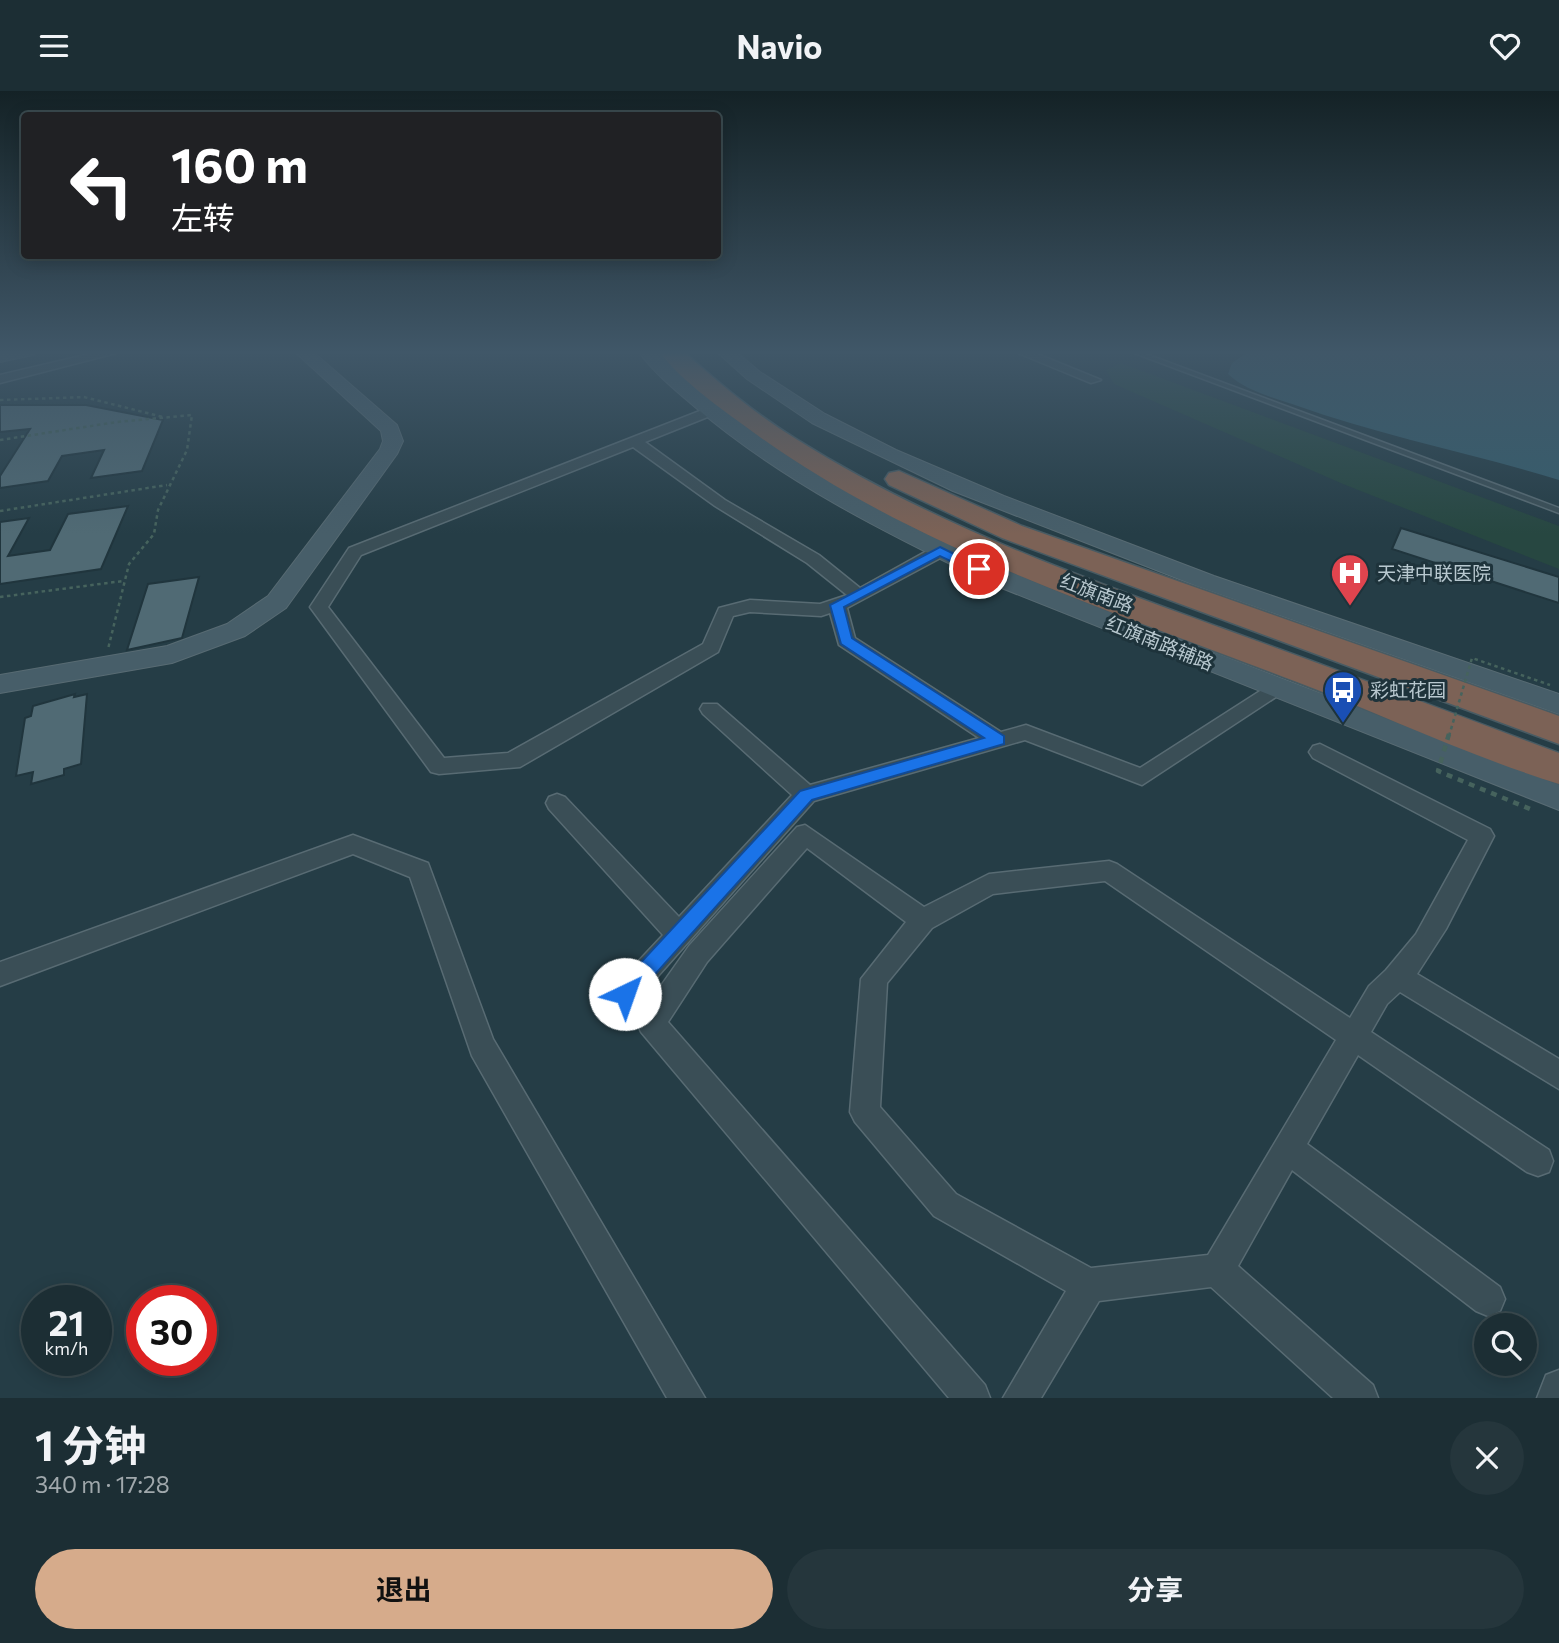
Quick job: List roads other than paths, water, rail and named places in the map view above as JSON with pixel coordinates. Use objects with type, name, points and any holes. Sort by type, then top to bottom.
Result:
[{"type":"highway","name":"红旗南路","points":[[756,412],[783,442],[957,538],[1548,792]]},
{"type":"highway","name":"红旗南路","points":[[784,412],[825,440],[888,474],[1012,532],[1559,730]]},
{"type":"main road","points":[[0,684],[196,647],[259,616],[277,602],[390,450],[393,441],[390,429],[371,412]]},
{"type":"main road","name":"红旗南路辅路","points":[[711,412],[746,441],[809,481],[940,551],[998,578],[1548,792]]},
{"type":"main road","points":[[811,412],[965,488],[1077,534],[1548,697]]},
{"type":"street","points":[[707,412],[355,552],[319,607],[439,766],[512,761],[711,648],[725,612],[750,606],[821,610],[859,596],[940,551]]},
{"type":"street","points":[[634,441],[720,503],[813,559],[859,596]]},
{"type":"street","points":[[837,605],[846,641],[998,740]]},
{"type":"street","points":[[625,994],[806,795],[1026,732],[1142,777],[1278,689]]},
{"type":"street","points":[[710,709],[806,795]]},
{"type":"street","points":[[1217,1270],[1378,995],[1400,978],[1416,959],[1482,836],[1321,752]]},
{"type":"street","points":[[557,803],[679,935]]},
{"type":"street","points":[[923,920],[805,834],[698,954],[651,1023],[972,1398]]},
{"type":"street","points":[[0,974],[353,844],[421,870],[482,1046],[687,1398]]},
{"type":"street","points":[[1360,1398],[1217,1270],[1089,1285],[944,1205],[864,1112],[874,979],[923,920],[989,884],[1109,871],[1538,1161]]},
{"type":"street","points":[[1400,978],[1559,1075]]},
{"type":"street","points":[[1288,1148],[1488,1299]]},
{"type":"street","points":[[1021,1398],[1089,1285]]},
{"type":"street","points":[[1555,1398],[1559,1388]]},
{"type":"lane","points":[[1295,412],[1559,511]]},
{"type":"water","points":[[1315,412],[1559,412],[1559,480],[1360,426]]},
{"type":"place","name":"天津中联医院","points":[[1350,607]]},
{"type":"place","name":"彩虹花园","points":[[1343,724]]}]
